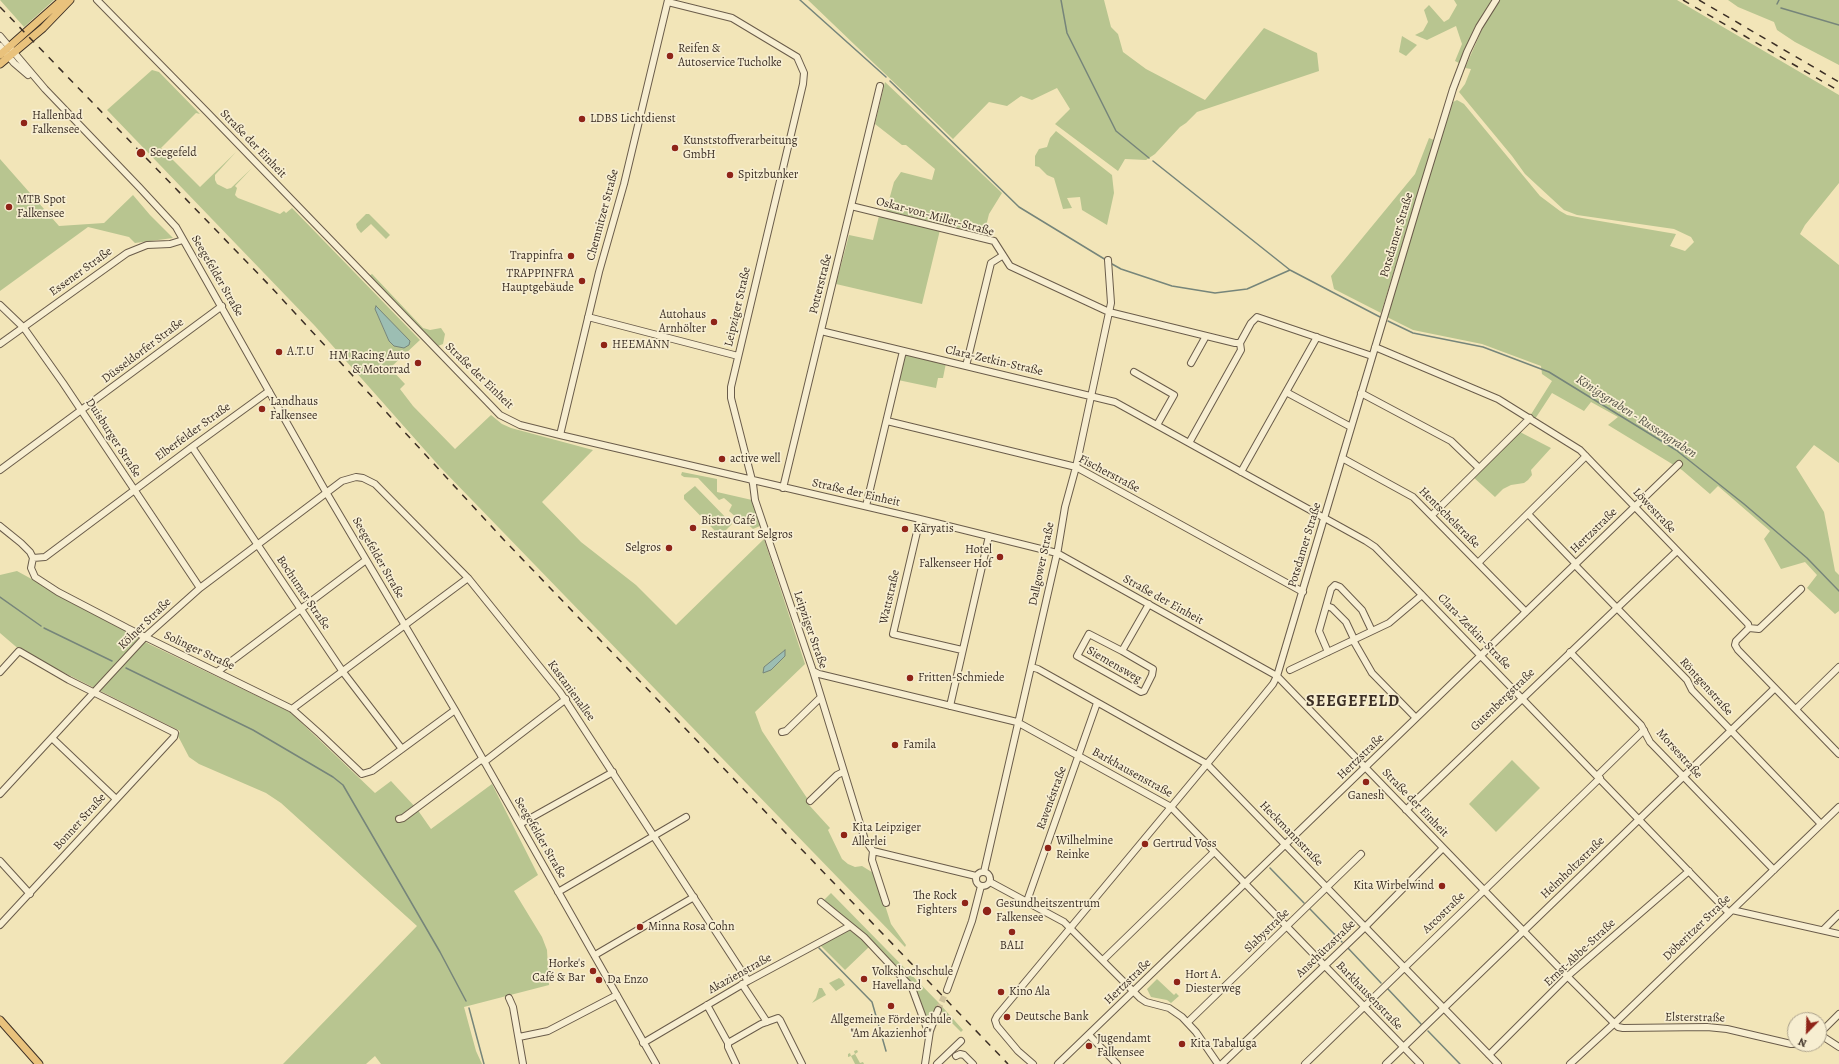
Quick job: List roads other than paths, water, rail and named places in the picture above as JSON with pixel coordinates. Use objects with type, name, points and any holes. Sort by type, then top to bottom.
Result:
[{"type":"main road","points":[[0,64],[6,52],[62,0]]},
{"type":"main road","points":[[6,52],[43,28],[70,0]]},
{"type":"main road","points":[[0,1020],[39,1064]]},
{"type":"street","name":"Straße der Einheit","points":[[96,0],[212,116],[496,412],[520,425],[560,436],[866,506],[1057,553],[1277,676],[1614,1023]]},
{"type":"street","name":"Potsdamer Straße","points":[[1033,1064],[1018,1051],[997,1026],[995,1020],[997,1016],[1267,692],[1277,676],[1419,200],[1456,82],[1479,27],[1496,0]]},
{"type":"street","name":"Chemnitzer Straße","points":[[560,436],[599,272],[622,190],[668,1]]},
{"type":"street","name":"Leipziger Straße","points":[[668,1],[732,18],[797,57],[804,73],[803,84],[731,386],[731,398],[752,480],[755,500],[813,671],[820,698],[865,840],[873,851],[872,860],[886,902]]},
{"type":"street","name":"Seegefelder Straße","points":[[0,36],[6,52],[150,198],[176,227],[326,492],[455,710],[656,1064]]},
{"type":"street","name":"Potterstraße","points":[[783,488],[880,86]]},
{"type":"street","name":"Oskar-von-Miller-Straße","points":[[851,206],[994,242],[1010,266],[1109,312],[1240,343]]},
{"type":"street","name":"Essener Straße","points":[[0,344],[127,252],[147,246],[170,244],[184,240]]},
{"type":"street","points":[[966,366],[991,262],[1002,256]]},
{"type":"street","name":"Dallgower Straße","points":[[984,872],[1057,553],[1065,507],[1076,467],[1109,312],[1112,295],[1108,260]]},
{"type":"street","name":"Duisburger Straße","points":[[0,305],[24,328],[82,410],[200,588]]},
{"type":"street","name":"Düsseldorfer Straße","points":[[0,470],[222,306]]},
{"type":"street","points":[[1189,443],[1241,350],[1240,343],[1251,323],[1257,317],[1372,356]]},
{"type":"street","points":[[588,318],[738,356]]},
{"type":"street","name":"Clara-Zetkin-Straße","points":[[821,331],[1116,402],[1375,547],[1689,871],[1731,911]]},
{"type":"street","points":[[1191,363],[1206,336]]},
{"type":"street","points":[[1241,472],[1317,337]]},
{"type":"street","name":"Löwestraße","points":[[1375,347],[1498,398],[1580,450],[1748,624],[1749,628]]},
{"type":"street","points":[[866,506],[903,351]]},
{"type":"street","points":[[1134,372],[1174,395],[1157,426]]},
{"type":"street","name":"Elberfelder Straße","points":[[33,558],[45,557],[269,391]]},
{"type":"street","points":[[1286,392],[1351,426]]},
{"type":"street","points":[[1362,393],[1451,441],[1479,468]]},
{"type":"street","points":[[1432,515],[1530,418]]},
{"type":"street","name":"Fischerstraße","points":[[887,421],[1076,467],[1302,592]]},
{"type":"street","name":"Bochumer Straße","points":[[192,447],[343,672],[402,749]]},
{"type":"street","points":[[1478,563],[1586,456]]},
{"type":"street","name":"Hentschelstraße","points":[[1342,458],[1408,493],[1432,515],[1526,612]]},
{"type":"street","name":"Hertzstraße","points":[[1058,1064],[1679,464]]},
{"type":"street","name":"Kastanienallee","points":[[326,492],[348,478],[356,477],[370,480],[468,578],[566,700],[694,897],[767,1022]]},
{"type":"street","name":"Kölner Straße","points":[[0,794],[145,637],[200,588],[326,492]]},
{"type":"street","name":"Röntgenstraße","points":[[1528,514],[1687,680],[1692,690],[1821,824]]},
{"type":"street","name":"Wattstraße","points":[[920,519],[893,634],[962,650]]},
{"type":"street","points":[[0,526],[21,543],[30,552],[33,558]]},
{"type":"street","points":[[950,706],[989,536]]},
{"type":"street","name":"Gutenbergstraße","points":[[1406,810],[1677,551]]},
{"type":"street","name":"Solinger Straße","points":[[33,558],[31,568],[35,577],[84,606],[292,709],[320,734],[358,772],[362,774],[372,771],[402,749]]},
{"type":"street","points":[[217,672],[366,560]]},
{"type":"street","points":[[292,709],[468,578]]},
{"type":"street","points":[[1328,652],[1319,631],[1333,586],[1335,585],[1340,587],[1362,610],[1372,631]]},
{"type":"street","points":[[1801,589],[1759,629],[1749,628],[1736,641],[1735,645],[1839,754]]},
{"type":"street","points":[[1290,670],[1395,619],[1422,594]]},
{"type":"street","name":"Siemensweg","points":[[1122,651],[1149,604]]},
{"type":"street","points":[[1327,606],[1332,608],[1346,622],[1372,673],[1416,718]]},
{"type":"street","name":"Siemensweg","points":[[1089,634],[1122,651],[1153,669],[1152,675],[1144,691],[1141,692],[1077,656],[1089,634]]},
{"type":"street","points":[[0,672],[19,651],[41,665],[93,692]]},
{"type":"street","name":"Morsestraße","points":[[1570,652],[1644,730],[1650,742],[1774,870]]},
{"type":"street","name":"Heckmannstraße","points":[[1031,667],[1038,669],[1207,764],[1498,1064]]},
{"type":"street","points":[[1796,710],[1839,667]]},
{"type":"street","name":"Barkhausenstraße","points":[[813,671],[819,674],[1018,722],[1171,807],[1420,1064]]},
{"type":"street","name":"Helmholtzstraße","points":[[1386,1064],[1776,688]]},
{"type":"street","name":"Bonner Straße","points":[[0,925],[174,737],[175,733],[93,692]]},
{"type":"street","points":[[782,732],[786,731],[820,698]]},
{"type":"street","points":[[399,819],[403,818],[566,700]]},
{"type":"street","name":"Ravenéstraße","points":[[1027,901],[1097,703]]},
{"type":"street","points":[[402,749],[455,710]]},
{"type":"street","name":"Arcostraße","points":[[1305,1064],[1484,890],[1644,730]]},
{"type":"street","points":[[52,738],[116,799]]},
{"type":"street","points":[[520,824],[613,772]]},
{"type":"street","points":[[810,801],[837,775],[843,772]]},
{"type":"street","name":"Döberitzer Straße","points":[[1570,1064],[1839,807]]},
{"type":"street","points":[[558,892],[686,817]]},
{"type":"street","name":"Anschützstraße","points":[[1222,1064],[1365,927],[1443,848]]},
{"type":"street","points":[[873,851],[976,876]]},
{"type":"street","points":[[1103,960],[1214,852]]},
{"type":"street","name":"Slabystraße","points":[[1188,1022],[1361,854]]},
{"type":"street","points":[[0,861],[30,894]]},
{"type":"street","name":"Ernst-Abbe-Straße","points":[[1489,1055],[1568,977],[1689,871]]},
{"type":"street","points":[[976,876],[978,873],[984,872],[990,877],[990,882]]},
{"type":"street","points":[[976,876],[976,881],[981,886]]},
{"type":"street","points":[[990,882],[1061,920],[1070,927],[1133,992],[1146,1002],[1174,1011],[1188,1022],[1218,1064]]},
{"type":"street","points":[[981,886],[987,885],[990,882]]},
{"type":"street","points":[[947,990],[970,927],[981,886]]},
{"type":"street","points":[[594,955],[694,897]]},
{"type":"street","points":[[821,902],[864,937],[912,988],[926,1026]]},
{"type":"street","points":[[1731,911],[1839,934]]},
{"type":"street","points":[[1823,930],[1839,914]]},
{"type":"street","name":"Akazienstraße","points":[[644,1043],[745,983],[850,926]]},
{"type":"street","points":[[519,1037],[548,1031],[617,995]]},
{"type":"street","points":[[509,998],[513,1007],[523,1064]]},
{"type":"street","points":[[706,1006],[728,1043],[728,1047],[736,1064]]},
{"type":"street","points":[[925,1064],[930,1031],[938,1010]]},
{"type":"street","points":[[1827,1026],[1839,1014]]},
{"type":"street","points":[[728,1043],[775,1018],[780,1020],[802,1064]]},
{"type":"street","name":"Elsterstraße","points":[[1614,1023],[1623,1028],[1707,1027],[1727,1029],[1787,1043]]},
{"type":"street","points":[[1089,1035],[1117,1064]]},
{"type":"street","points":[[1827,1039],[1839,1047]]},
{"type":"street","points":[[937,1064],[961,1041]]},
{"type":"street","points":[[956,1056],[963,1054],[973,1064]]},
{"type":"water","points":[[376,306],[410,341],[409,345],[404,348],[394,346],[389,341],[375,309]]},
{"type":"water","points":[[785,650],[785,656],[771,670],[763,673],[764,667]]},
{"type":"waterway","points":[[800,0],[886,77]]},
{"type":"waterway","points":[[1061,0],[1067,33],[1116,131],[1149,158]]},
{"type":"waterway","points":[[1777,4],[1779,0]]},
{"type":"waterway","points":[[1781,8],[1839,25]]},
{"type":"waterway","points":[[890,81],[1019,207],[1106,260]]},
{"type":"waterway","points":[[1153,161],[1290,270],[1380,317]]},
{"type":"waterway","points":[[1112,264],[1121,269],[1172,286],[1215,293],[1247,289],[1290,270]]},
{"type":"waterway","name":"Königsgraben - Russengraben","points":[[1388,321],[1413,333],[1483,347],[1549,372],[1676,450],[1744,504],[1807,558],[1839,591]]},
{"type":"waterway","points":[[0,597],[41,626]]},
{"type":"waterway","points":[[44,628],[112,661]]},
{"type":"waterway","points":[[126,668],[253,730],[333,777],[343,785],[440,952],[466,1001]]},
{"type":"waterway","points":[[1270,868],[1304,903]]},
{"type":"waterway","points":[[1310,909],[1342,942]]},
{"type":"waterway","points":[[1347,947],[1381,983]]},
{"type":"waterway","points":[[819,948],[872,1002],[886,1051]]},
{"type":"waterway","points":[[1387,988],[1421,1024]]},
{"type":"waterway","points":[[469,1008],[484,1064]]},
{"type":"waterway","points":[[1428,1031],[1460,1064]]},
{"type":"tunnel","points":[[938,1010],[947,990]]},
{"type":"railway","points":[[1683,0],[1839,91]]},
{"type":"railway","points":[[1699,0],[1839,82]]},
{"type":"railway","points":[[0,7],[271,287],[504,540],[1008,1064]]},
{"type":"place","name":"Reifen & Autoservice Tucholke","points":[[670,56]]},
{"type":"place","name":"LDBS Lichtdienst","points":[[582,119]]},
{"type":"place","name":"Hallenbad Falkensee","points":[[24,123]]},
{"type":"place","name":"Kunststoffverarbeitung GmbH","points":[[675,148]]},
{"type":"place","name":"Seegefeld","points":[[141,153]]},
{"type":"place","name":"Spitzbunker","points":[[730,175]]},
{"type":"place","name":"MTB Spot Falkensee","points":[[9,207]]},
{"type":"place","name":"Trappinfra","points":[[571,256]]},
{"type":"place","name":"TRAPPINFRA Hauptgebäude","points":[[582,281]]},
{"type":"place","name":"Autohaus Arnhölter","points":[[714,322]]},
{"type":"place","name":"HEEMANN","points":[[604,345]]},
{"type":"place","name":"A.T.U","points":[[279,352]]},
{"type":"place","name":"HM Racing Auto & Motorrad","points":[[418,363]]},
{"type":"place","name":"Landhaus Falkensee","points":[[262,409]]},
{"type":"place","name":"active well","points":[[722,459]]},
{"type":"place","name":"Bistro Café Restaurant Selgros","points":[[693,528]]},
{"type":"place","name":"Karyatis","points":[[905,529]]},
{"type":"place","name":"Selgros","points":[[669,548]]},
{"type":"place","name":"Hotel Falkenseer Hof","points":[[1000,557]]},
{"type":"place","name":"Fritten-Schmiede","points":[[910,678]]},
{"type":"place","name":"Famila","points":[[895,745]]},
{"type":"place","name":"Ganesh","points":[[1366,782]]},
{"type":"place","name":"Kita Leipziger Allerlei","points":[[844,835]]},
{"type":"place","name":"Gertrud Voss","points":[[1145,844]]},
{"type":"place","name":"Wilhelmine Reinke","points":[[1048,848]]},
{"type":"place","name":"Kita Wirbelwind","points":[[1442,886]]},
{"type":"place","name":"The Rock Fighters","points":[[965,903]]},
{"type":"place","name":"Gesundheitszentrum Falkensee","points":[[987,911]]},
{"type":"place","name":"Minna Rosa Cohn","points":[[640,927]]},
{"type":"place","name":"BALI","points":[[1012,932]]},
{"type":"place","name":"Horke's Café & Bar","points":[[593,971]]},
{"type":"place","name":"Volkshochschule Havelland","points":[[864,979]]},
{"type":"place","name":"Da Enzo","points":[[599,980]]},
{"type":"place","name":"Hort A. Diesterweg","points":[[1177,982]]},
{"type":"place","name":"Kino Ala","points":[[1001,992]]},
{"type":"place","name":"Allgemeine Förderschule \"Am Akazienhof\"","points":[[891,1006]]},
{"type":"place","name":"Deutsche Bank","points":[[1007,1017]]},
{"type":"place","name":"Kita Tabaluga","points":[[1182,1044]]},
{"type":"place","name":"Jugendamt Falkensee","points":[[1089,1046]]},
{"type":"district","name":"SEEGEFELD","points":[[1353,702]]}]
